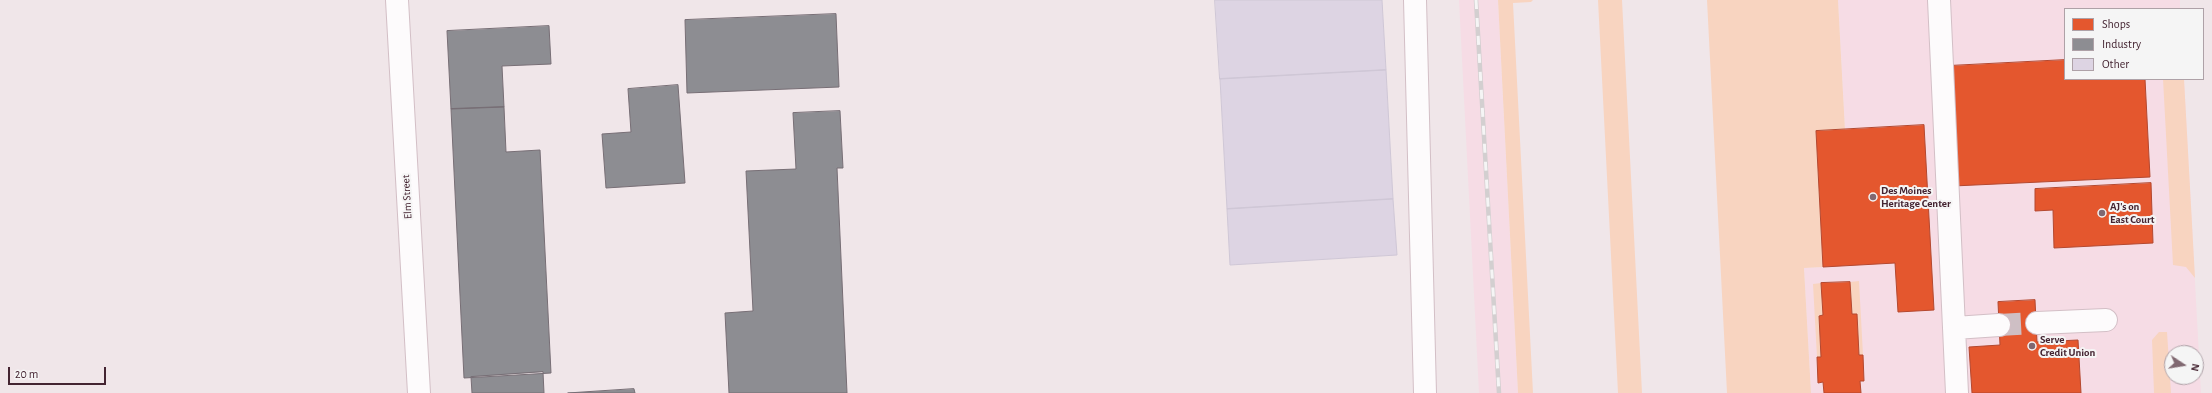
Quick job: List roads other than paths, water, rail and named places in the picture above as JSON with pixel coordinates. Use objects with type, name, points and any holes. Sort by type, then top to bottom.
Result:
[{"type":"street","name":"Elm Street","points":[[397,0],[418,393]]},
{"type":"street","points":[[1415,0],[1425,393]]},
{"type":"street","points":[[1939,0],[1958,393]]},
{"type":"street","points":[[2037,324],[2106,320]]},
{"type":"street","points":[[1954,328],[1999,325]]},
{"type":"tunnel","points":[[1999,325],[2037,323]]},
{"type":"railway","points":[[1476,0],[1499,393]]},
{"type":"place","name":"Des Moines Heritage Center","points":[[1873,197]]},
{"type":"place","name":"AJ's on East Court","points":[[2102,213]]},
{"type":"place","name":"Serve Credit Union","points":[[2032,346]]}]
